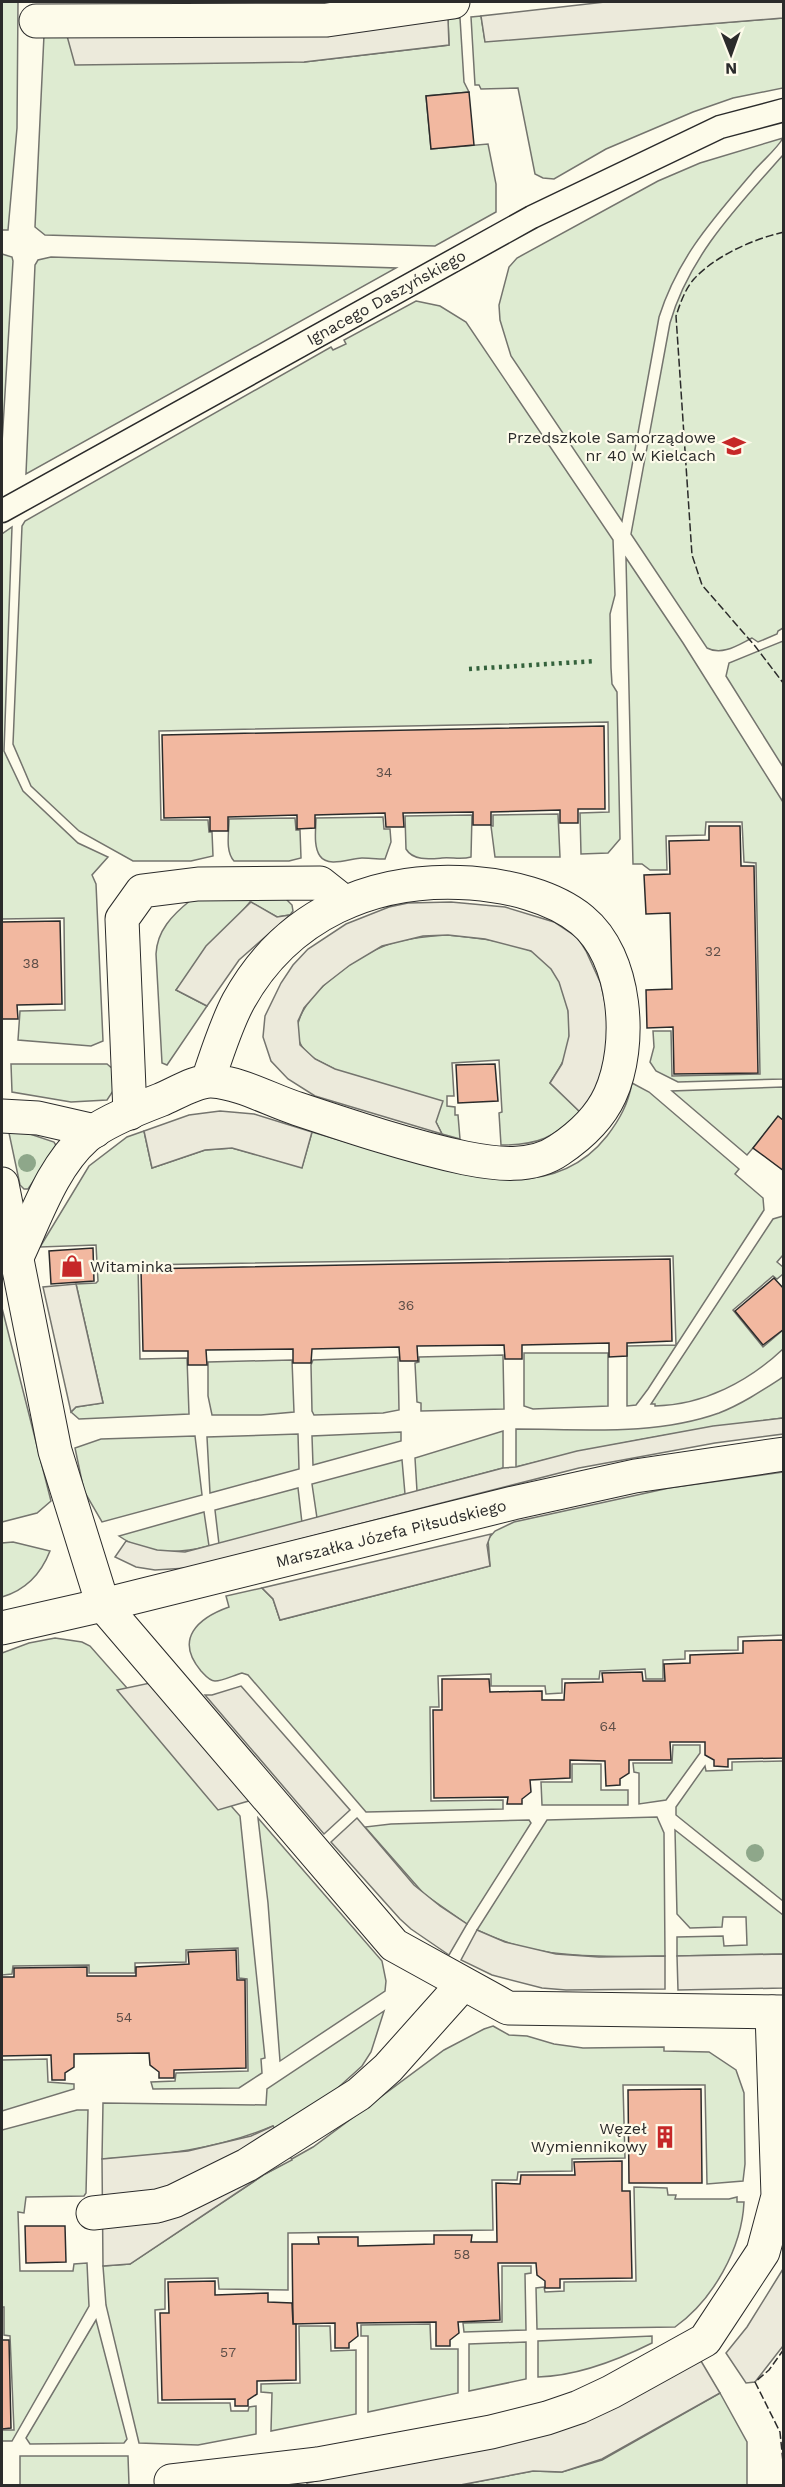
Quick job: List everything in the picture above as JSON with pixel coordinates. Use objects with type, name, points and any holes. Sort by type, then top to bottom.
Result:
[{"type":"street","points":[[36,21],[327,20],[453,2]]},
{"type":"street","points":[[17,1257],[63,1162],[87,1136],[130,1113],[207,1080],[227,1084],[306,1112],[435,1150],[485,1162],[525,1164],[553,1154],[578,1137],[596,1118],[611,1094],[623,1050],[623,1019],[619,986],[602,943],[583,920],[549,901],[479,884],[444,881],[403,885],[344,902],[321,914],[296,932],[254,975],[232,1015],[207,1080]]},
{"type":"street","points":[[130,1113],[122,919],[142,891],[198,884],[320,883],[344,902]]},
{"type":"street","points":[[2,1116],[38,1118],[95,1131]]},
{"type":"street","points":[[2,1184],[55,1451],[103,1605],[394,1945],[508,2008],[778,2012],[778,2196],[763,2252],[705,2340],[611,2392],[579,2407],[547,2418],[490,2432],[318,2464],[285,2477],[171,2481]]},
{"type":"street","name":"Marszałka Józefa Piłsudskiego","points":[[2,1628],[513,1503],[635,1476],[783,1454]]},
{"type":"street","points":[[93,2213],[158,2206],[174,2201],[247,2165],[358,2094],[388,2068],[463,1984]]},
{"type":"lane","name":"Ignacego Daszyńskiego","points":[[2,511],[532,217],[720,127],[783,110]]},
{"type":"green space","points":[[2,2],[18,2],[17,128],[8,230],[2,230]]},
{"type":"green space","points":[[481,16],[485,41],[783,18],[783,88],[733,98],[693,112],[606,149],[554,179],[543,178],[535,174],[518,88],[481,89],[479,85],[475,85],[471,17]]},
{"type":"green space","points":[[460,18],[464,82],[469,92],[426,96],[431,149],[488,144],[496,184],[496,212],[435,246],[45,235],[35,227],[44,35],[63,35],[304,62],[449,45],[448,19]]},
{"type":"green space","points":[[783,138],[698,240],[686,257],[667,295],[659,317],[622,521],[511,356],[500,320],[499,305],[509,267],[517,258],[658,181],[700,163]]},
{"type":"green space","name":"Przedszkole Samorządowe nr 40 w Kielcach","points":[[783,155],[783,628],[777,634],[758,642],[752,638],[730,649],[718,651],[707,648],[631,534],[670,323],[678,299],[702,254],[717,233]]},
{"type":"green space","points":[[2,254],[12,257],[13,261],[2,443]]},
{"type":"green space","points":[[51,257],[396,268],[26,474],[35,265],[38,260]]},
{"type":"green space","points":[[416,301],[440,306],[466,322],[613,540],[615,595],[610,614],[611,668],[612,684],[617,692],[620,839],[608,853],[581,854],[580,813],[609,812],[608,722],[159,731],[161,820],[208,820],[209,832],[212,832],[213,856],[191,861],[133,861],[79,831],[31,786],[13,744],[22,526],[25,521],[331,347],[333,350],[346,344],[344,340]]},
{"type":"green space","points":[[12,527],[4,751],[23,791],[78,843],[108,857],[92,875],[96,884],[103,1041],[91,1046],[18,1040],[20,1011],[65,1010],[64,918],[2,919],[2,534]]},
{"type":"green space","points":[[626,558],[683,643],[783,802],[783,1079],[678,1082],[656,1071],[650,1062],[654,1047],[653,1031],[671,1031],[672,1076],[760,1074],[756,863],[744,862],[742,822],[706,822],[705,835],[666,836],[667,870],[650,870],[642,864],[633,864]]},
{"type":"green space","points":[[783,641],[783,767],[726,676],[729,663]]},
{"type":"green space","points":[[558,814],[560,857],[495,857],[491,826],[493,826],[493,815]]},
{"type":"green space","points":[[472,815],[471,857],[422,858],[413,856],[406,849],[405,816]]},
{"type":"green space","points":[[383,817],[384,829],[390,829],[391,842],[385,859],[362,858],[334,862],[324,860],[320,856],[316,842],[316,818]]},
{"type":"green space","points":[[295,818],[296,830],[300,830],[301,858],[289,861],[234,861],[231,857],[228,842],[229,819]]},
{"type":"green space","points":[[282,895],[292,905],[293,911],[290,915],[277,917],[250,902],[176,990],[207,1006],[167,1065],[162,1063],[156,954],[159,938],[167,924],[191,900]]},
{"type":"green space","points":[[448,935],[479,938],[529,950],[551,967],[559,980],[568,1008],[569,1038],[564,1060],[550,1083],[580,1112],[553,1134],[525,1144],[501,1145],[499,1060],[452,1063],[454,1096],[447,1096],[447,1106],[455,1107],[460,1139],[442,1134],[436,1122],[315,1059],[300,1044],[297,1028],[303,1010],[332,978],[351,964],[392,943]]},
{"type":"green space","points":[[11,1064],[107,1064],[114,1070],[113,1091],[107,1100],[71,1102],[12,1092]]},
{"type":"green space","points":[[632,1083],[649,1092],[739,1169],[735,1174],[763,1198],[764,1210],[648,1389],[636,1405],[627,1406],[627,1346],[676,1345],[673,1256],[138,1265],[140,1359],[187,1358],[189,1414],[79,1419],[71,1412],[76,1407],[103,1403],[76,1284],[98,1281],[96,1245],[40,1247],[89,1166],[127,1137],[144,1131],[152,1168],[205,1150],[232,1148],[302,1167],[312,1132],[457,1173],[511,1179],[538,1177],[563,1170],[586,1157],[607,1136],[623,1111]]},
{"type":"green space","points":[[783,1087],[783,1121],[779,1117],[747,1155],[672,1091]]},
{"type":"green space","points":[[12,1130],[54,1142],[57,1147],[28,1189],[20,1185],[9,1133]]},
{"type":"green space","points":[[783,1216],[783,1255],[777,1262],[783,1267],[783,1274],[777,1279],[773,1276],[733,1310],[763,1347],[783,1330],[783,1349],[756,1371],[725,1389],[673,1405],[655,1406],[651,1404],[773,1219]]},
{"type":"green space","points":[[2,1308],[51,1501],[37,1513],[2,1522]]},
{"type":"green space","points":[[524,1353],[608,1353],[608,1406],[533,1409],[524,1406]]},
{"type":"green space","points":[[503,1355],[504,1409],[421,1411],[421,1403],[417,1402],[415,1363],[419,1362],[419,1357]]},
{"type":"green space","points":[[398,1357],[399,1410],[383,1413],[314,1415],[311,1365],[313,1360]]},
{"type":"green space","points":[[292,1360],[294,1412],[212,1415],[208,1396],[208,1362]]},
{"type":"green space","points":[[783,1377],[783,1418],[649,1438],[516,1467],[516,1429],[619,1430],[670,1425],[719,1413]]},
{"type":"green space","points":[[503,1431],[503,1468],[417,1491],[415,1458]]},
{"type":"green space","points":[[401,1432],[401,1441],[313,1465],[312,1436]]},
{"type":"green space","points":[[298,1434],[299,1469],[210,1493],[207,1437]]},
{"type":"green space","points":[[195,1436],[202,1495],[102,1522],[84,1491],[75,1448],[101,1439]]},
{"type":"green space","points":[[402,1460],[405,1494],[317,1518],[312,1484]]},
{"type":"green space","points":[[783,1472],[783,1635],[738,1637],[738,1650],[685,1651],[685,1659],[663,1660],[663,1679],[646,1679],[645,1669],[600,1671],[599,1679],[562,1679],[562,1693],[546,1694],[545,1686],[491,1686],[491,1674],[438,1676],[439,1707],[430,1707],[431,1801],[503,1800],[503,1809],[366,1812],[248,1675],[242,1673],[221,1680],[211,1680],[193,1660],[190,1640],[193,1631],[208,1617],[229,1607],[226,1596],[262,1588],[273,1599],[280,1620],[490,1566],[488,1539],[495,1531],[514,1522],[669,1488]]},
{"type":"green space","points":[[298,1488],[302,1523],[219,1544],[215,1510]]},
{"type":"green space","points":[[204,1512],[209,1546],[174,1551],[151,1550],[119,1536]]},
{"type":"green space","points":[[13,1542],[50,1551],[32,1580],[11,1594],[2,1597],[2,1543]]},
{"type":"green space","points":[[55,1638],[82,1642],[90,1646],[240,1816],[265,2058],[261,2059],[262,2073],[239,2088],[153,2089],[151,2082],[175,2081],[176,2073],[248,2071],[247,1979],[239,1978],[238,1948],[186,1950],[186,1962],[135,1963],[135,1973],[89,1973],[89,1965],[13,1966],[12,1974],[2,1975],[2,1653],[29,1643]]},
{"type":"green space","points":[[673,1745],[700,1745],[700,1753],[666,1800],[639,1804],[639,1773],[634,1772],[633,1763],[672,1763]]},
{"type":"green space","points":[[784,1761],[783,1901],[676,1815],[676,1807],[705,1766],[706,1771],[732,1770],[732,1762]]},
{"type":"green space","points":[[572,1764],[601,1764],[601,1790],[628,1790],[628,1805],[542,1805],[541,1782],[572,1782]]},
{"type":"green space","points":[[657,1817],[664,1833],[665,1956],[617,1957],[546,1952],[499,1940],[477,1930],[547,1820]]},
{"type":"green space","points":[[258,1818],[382,1961],[386,1981],[385,1991],[280,2061],[268,1903]]},
{"type":"green space","points":[[529,1820],[531,1823],[467,1924],[424,1894],[365,1827],[391,1824]]},
{"type":"green space","points":[[675,1830],[783,1915],[783,1954],[677,1956],[677,1937],[723,1936],[724,1946],[747,1945],[746,1917],[723,1917],[722,1927],[690,1928],[677,1914]]},
{"type":"green space","points":[[384,2011],[371,2052],[362,2066],[331,2094],[276,2132],[273,2126],[210,2146],[145,2156],[102,2159],[103,2103],[266,2105],[267,2089]]},
{"type":"green space","points":[[493,2026],[509,2035],[527,2036],[554,2044],[583,2048],[664,2047],[664,2051],[709,2052],[736,2070],[744,2093],[745,2164],[743,2181],[707,2184],[705,2085],[623,2085],[625,2158],[572,2159],[572,2171],[518,2172],[517,2180],[492,2180],[493,2230],[288,2233],[288,2290],[219,2289],[218,2278],[165,2279],[165,2309],[155,2310],[158,2403],[230,2403],[231,2411],[248,2411],[249,2407],[256,2406],[256,2434],[198,2445],[139,2443],[106,2305],[103,2266],[130,2264],[265,2174],[313,2147],[444,2050]]},
{"type":"green space","points":[[47,2059],[48,2082],[74,2084],[74,2089],[2,2111],[2,2060]]},
{"type":"green space","points":[[77,2110],[88,2110],[86,2193],[84,2196],[26,2197],[24,2213],[18,2212],[20,2271],[73,2271],[74,2264],[87,2263],[89,2306],[12,2441],[2,2441],[2,2430],[14,2430],[10,2336],[4,2335],[4,2307],[2,2307],[2,2130]]},
{"type":"green space","points":[[634,2187],[667,2188],[668,2195],[676,2195],[675,2199],[737,2197],[737,2202],[744,2202],[738,2237],[723,2272],[713,2288],[702,2303],[675,2327],[537,2329],[536,2288],[544,2287],[545,2292],[564,2291],[564,2282],[636,2281]]},
{"type":"green space","points":[[502,2266],[531,2266],[531,2273],[525,2274],[526,2330],[464,2332],[463,2323],[502,2322]]},
{"type":"green space","points":[[96,2320],[127,2439],[124,2443],[30,2444],[26,2438]]},
{"type":"green space","points":[[430,2324],[431,2349],[458,2349],[458,2393],[368,2412],[368,2336],[361,2336],[361,2325]]},
{"type":"green space","points":[[299,2326],[330,2326],[331,2351],[356,2350],[356,2414],[271,2431],[272,2393],[261,2392],[261,2384],[300,2383]]},
{"type":"green space","points":[[652,2336],[652,2343],[611,2361],[567,2374],[538,2377],[538,2341]]},
{"type":"green space","points":[[526,2342],[526,2379],[469,2391],[469,2344]]},
{"type":"green space","points":[[720,2393],[747,2442],[747,2485],[455,2486],[533,2471],[562,2472],[602,2460]]},
{"type":"green space","points":[[20,2456],[128,2456],[129,2485],[20,2485]]},
{"type":"shaded area","points":[[605,2],[783,2],[783,18],[485,42],[481,16]]},
{"type":"shaded area","points":[[448,19],[449,45],[304,62],[75,65],[67,36]]},
{"type":"shaded area","points":[[251,902],[277,917],[290,915],[239,960],[207,1006],[176,990],[206,946]]},
{"type":"shaded area","points":[[451,902],[505,907],[554,922],[578,938],[586,951],[601,984],[608,1017],[607,1050],[595,1094],[580,1112],[550,1083],[562,1064],[569,1036],[568,1011],[559,982],[551,969],[531,951],[485,939],[448,935],[423,936],[382,946],[350,965],[323,986],[304,1008],[298,1021],[300,1045],[315,1059],[335,1069],[443,1101],[436,1122],[442,1134],[315,1096],[288,1079],[271,1061],[263,1037],[265,1016],[281,983],[308,949],[346,924],[389,907],[408,903]]},
{"type":"shaded area","points":[[220,1111],[254,1114],[312,1132],[302,1168],[232,1148],[205,1150],[152,1168],[144,1131],[189,1115]]},
{"type":"shaded area","points":[[76,1284],[103,1403],[76,1407],[71,1412],[43,1287]]},
{"type":"shaded area","points":[[783,1418],[783,1434],[715,1443],[579,1468],[187,1568],[155,1570],[136,1567],[115,1557],[126,1541],[157,1550],[185,1552],[503,1468],[516,1467],[577,1451],[713,1426]]},
{"type":"shaded area","points":[[491,1534],[487,1545],[490,1566],[280,1620],[273,1599],[262,1588]]},
{"type":"shaded area","points":[[150,1683],[252,1800],[218,1810],[117,1690]]},
{"type":"shaded area","points":[[241,1686],[350,1810],[324,1834],[205,1695]]},
{"type":"shaded area","points":[[357,1818],[414,1885],[467,1924],[449,1955],[400,1919],[331,1842]]},
{"type":"shaded area","points":[[477,1930],[505,1942],[556,1954],[599,1957],[665,1956],[665,1989],[566,1990],[542,1988],[492,1975],[461,1960]]},
{"type":"shaded area","points":[[783,1954],[783,1988],[678,1990],[677,1956]]},
{"type":"shaded area","points":[[273,2126],[292,2160],[265,2174],[130,2264],[103,2266],[102,2159],[188,2151],[251,2136]]},
{"type":"shaded area","points":[[783,2269],[783,2346],[755,2382],[746,2383],[726,2353],[747,2327]]},
{"type":"shaded area","points":[[701,2361],[720,2393],[602,2459],[562,2472],[533,2471],[455,2486],[307,2486],[307,2483],[348,2473],[561,2429]]},
{"type":"building","points":[[469,92],[474,145],[431,149],[426,96]]},
{"type":"building","points":[[604,726],[605,809],[578,809],[578,823],[560,823],[560,810],[491,812],[491,825],[473,825],[473,812],[403,813],[404,827],[386,827],[385,813],[315,815],[315,828],[297,829],[297,815],[228,817],[228,831],[210,831],[210,817],[164,818],[162,735]]},
{"type":"building","points":[[709,826],[740,826],[741,866],[754,866],[758,1073],[674,1074],[673,1027],[647,1028],[646,990],[672,989],[670,913],[646,914],[644,875],[670,874],[669,841],[709,840]]},
{"type":"building","points":[[60,921],[62,1004],[17,1005],[18,1019],[2,1019],[2,922]]},
{"type":"building","points":[[495,1064],[498,1101],[458,1103],[456,1065]]},
{"type":"building","points":[[778,1116],[784,1121],[784,1171],[753,1148]]},
{"type":"building","name":"Witaminka","points":[[93,1248],[94,1281],[51,1284],[49,1251]]},
{"type":"building","points":[[670,1259],[672,1341],[627,1343],[627,1356],[609,1357],[609,1343],[522,1345],[522,1359],[505,1359],[504,1345],[417,1346],[418,1361],[400,1361],[399,1347],[312,1349],[311,1363],[293,1363],[293,1349],[206,1350],[207,1365],[188,1365],[188,1351],[143,1351],[141,1269]]},
{"type":"building","points":[[774,1278],[784,1289],[784,1329],[763,1345],[735,1311]]},
{"type":"building","points":[[784,1640],[784,1758],[728,1759],[728,1767],[714,1766],[714,1760],[705,1755],[705,1742],[670,1742],[671,1760],[629,1760],[629,1773],[620,1779],[620,1785],[606,1786],[605,1761],[570,1760],[570,1778],[530,1780],[531,1792],[522,1799],[522,1804],[507,1804],[508,1797],[434,1798],[433,1710],[442,1710],[442,1679],[489,1679],[490,1692],[542,1691],[542,1700],[564,1700],[565,1683],[603,1682],[602,1673],[642,1672],[643,1681],[665,1681],[664,1664],[690,1663],[690,1655],[743,1653],[743,1641]]},
{"type":"building","points":[[236,1950],[237,1980],[245,1980],[246,2068],[174,2070],[174,2078],[159,2078],[159,2072],[150,2065],[149,2053],[74,2054],[74,2067],[65,2073],[65,2080],[52,2080],[51,2055],[2,2056],[2,1977],[14,1977],[14,1968],[87,1967],[87,1976],[136,1976],[136,1967],[189,1964],[188,1952]]},
{"type":"building","name":"Węzeł Wymiennikowy","points":[[701,2089],[702,2183],[629,2183],[628,2090]]},
{"type":"building","points":[[622,2161],[622,2191],[630,2191],[632,2278],[560,2279],[560,2288],[545,2288],[545,2281],[537,2275],[536,2263],[498,2263],[500,2320],[458,2322],[459,2333],[450,2340],[450,2346],[436,2346],[436,2322],[357,2323],[358,2336],[349,2343],[349,2348],[335,2348],[335,2323],[293,2324],[292,2244],[319,2244],[318,2237],[358,2237],[358,2246],[434,2244],[434,2235],[472,2235],[471,2242],[497,2242],[496,2183],[520,2184],[521,2175],[575,2175],[574,2162]]},
{"type":"building","points":[[25,2226],[65,2226],[66,2262],[26,2263]]},
{"type":"building","points":[[215,2281],[215,2295],[268,2293],[268,2302],[292,2303],[293,2324],[296,2324],[296,2380],[257,2381],[257,2394],[248,2400],[248,2406],[235,2406],[235,2399],[162,2400],[160,2313],[169,2313],[168,2282]]},
{"type":"building","points":[[2,2340],[9,2340],[11,2428],[2,2429]]},
{"type":"hedge","points":[[469,669],[596,661]]},
{"type":"fence","points":[[784,232],[735,249],[713,263],[688,287],[676,316],[692,555],[702,585],[755,646],[784,684]]},
{"type":"fence","points":[[784,2349],[769,2370],[755,2382],[780,2432],[784,2472]]},
{"type":"place","name":"Przedszkole Samorządowe nr 40 w Kielcach","points":[[734,446]]},
{"type":"place","name":"Witaminka","points":[[72,1266]]},
{"type":"place","name":"Węzeł Wymiennikowy","points":[[665,2137]]}]
